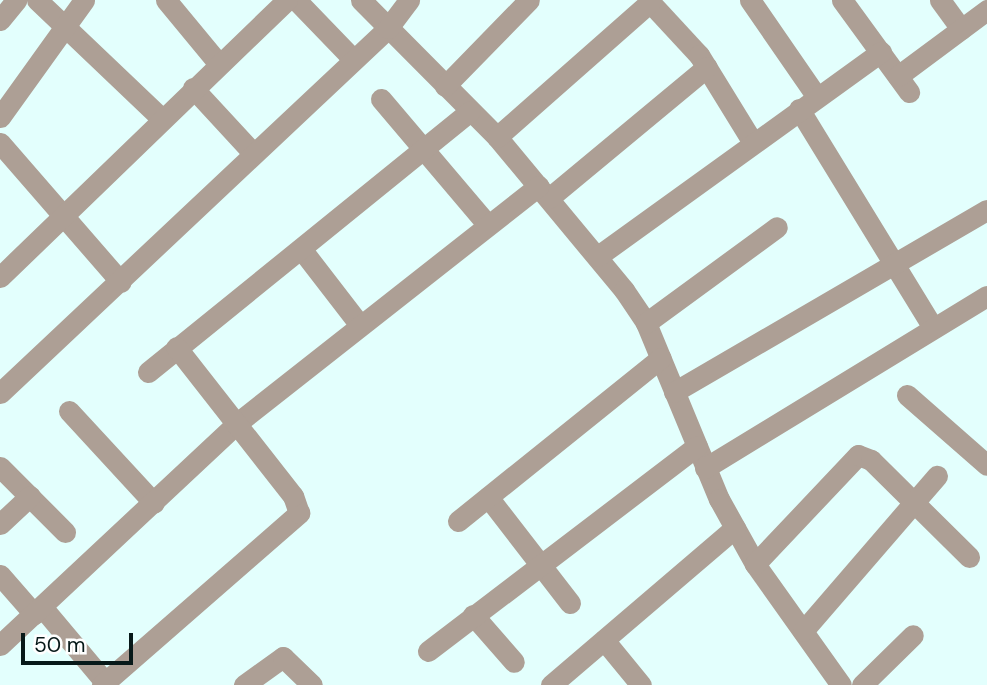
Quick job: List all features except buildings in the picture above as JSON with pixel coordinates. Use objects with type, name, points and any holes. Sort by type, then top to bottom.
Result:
[{"type":"street","points":[[0,20],[16,0]]},
{"type":"street","points":[[37,0],[66,23],[161,118]]},
{"type":"street","points":[[0,117],[85,0]]},
{"type":"street","points":[[166,0],[219,64]]},
{"type":"street","points":[[0,277],[161,118],[287,0]]},
{"type":"street","points":[[296,0],[353,59]]},
{"type":"street","points":[[361,0],[497,137],[598,256],[646,323],[705,468],[735,528],[755,564],[841,685]]},
{"type":"street","points":[[0,393],[121,282],[252,152],[388,28],[409,0]]},
{"type":"street","points":[[445,86],[529,0]]},
{"type":"street","points":[[750,0],[933,328]]},
{"type":"street","points":[[842,0],[903,84],[961,29],[987,10]]},
{"type":"street","points":[[940,0],[961,29]]},
{"type":"street","points":[[497,137],[649,1],[707,67],[752,141]]},
{"type":"street","points":[[598,256],[752,141],[881,52]]},
{"type":"street","points":[[0,645],[236,425],[359,324],[488,225],[544,192],[707,67]]},
{"type":"street","points":[[193,88],[252,152]]},
{"type":"street","points":[[382,99],[488,225]]},
{"type":"street","points":[[148,372],[176,347],[302,250],[470,111]]},
{"type":"street","points":[[0,143],[6,166],[61,217],[121,282]]},
{"type":"street","points":[[674,392],[897,265],[987,210]]},
{"type":"street","points":[[646,323],[777,227]]},
{"type":"street","points":[[302,250],[359,324]]},
{"type":"street","points":[[705,468],[987,296]]},
{"type":"street","points":[[0,575],[38,610],[104,683],[299,513],[293,496],[176,347]]},
{"type":"street","points":[[458,520],[661,358]]},
{"type":"street","points":[[907,395],[987,465]]},
{"type":"street","points":[[69,411],[154,503]]},
{"type":"street","points":[[428,651],[538,564],[697,446]]},
{"type":"street","points":[[755,564],[858,455],[871,460],[970,557]]},
{"type":"street","points":[[0,467],[65,532]]},
{"type":"street","points":[[803,631],[937,476]]},
{"type":"street","points":[[0,524],[30,496]]},
{"type":"street","points":[[488,497],[570,603]]},
{"type":"street","points":[[551,685],[735,528]]},
{"type":"street","points":[[473,615],[514,662]]},
{"type":"street","points":[[862,685],[913,635]]},
{"type":"street","points":[[604,640],[641,685]]},
{"type":"street","points":[[244,685],[283,657],[312,685]]}]
